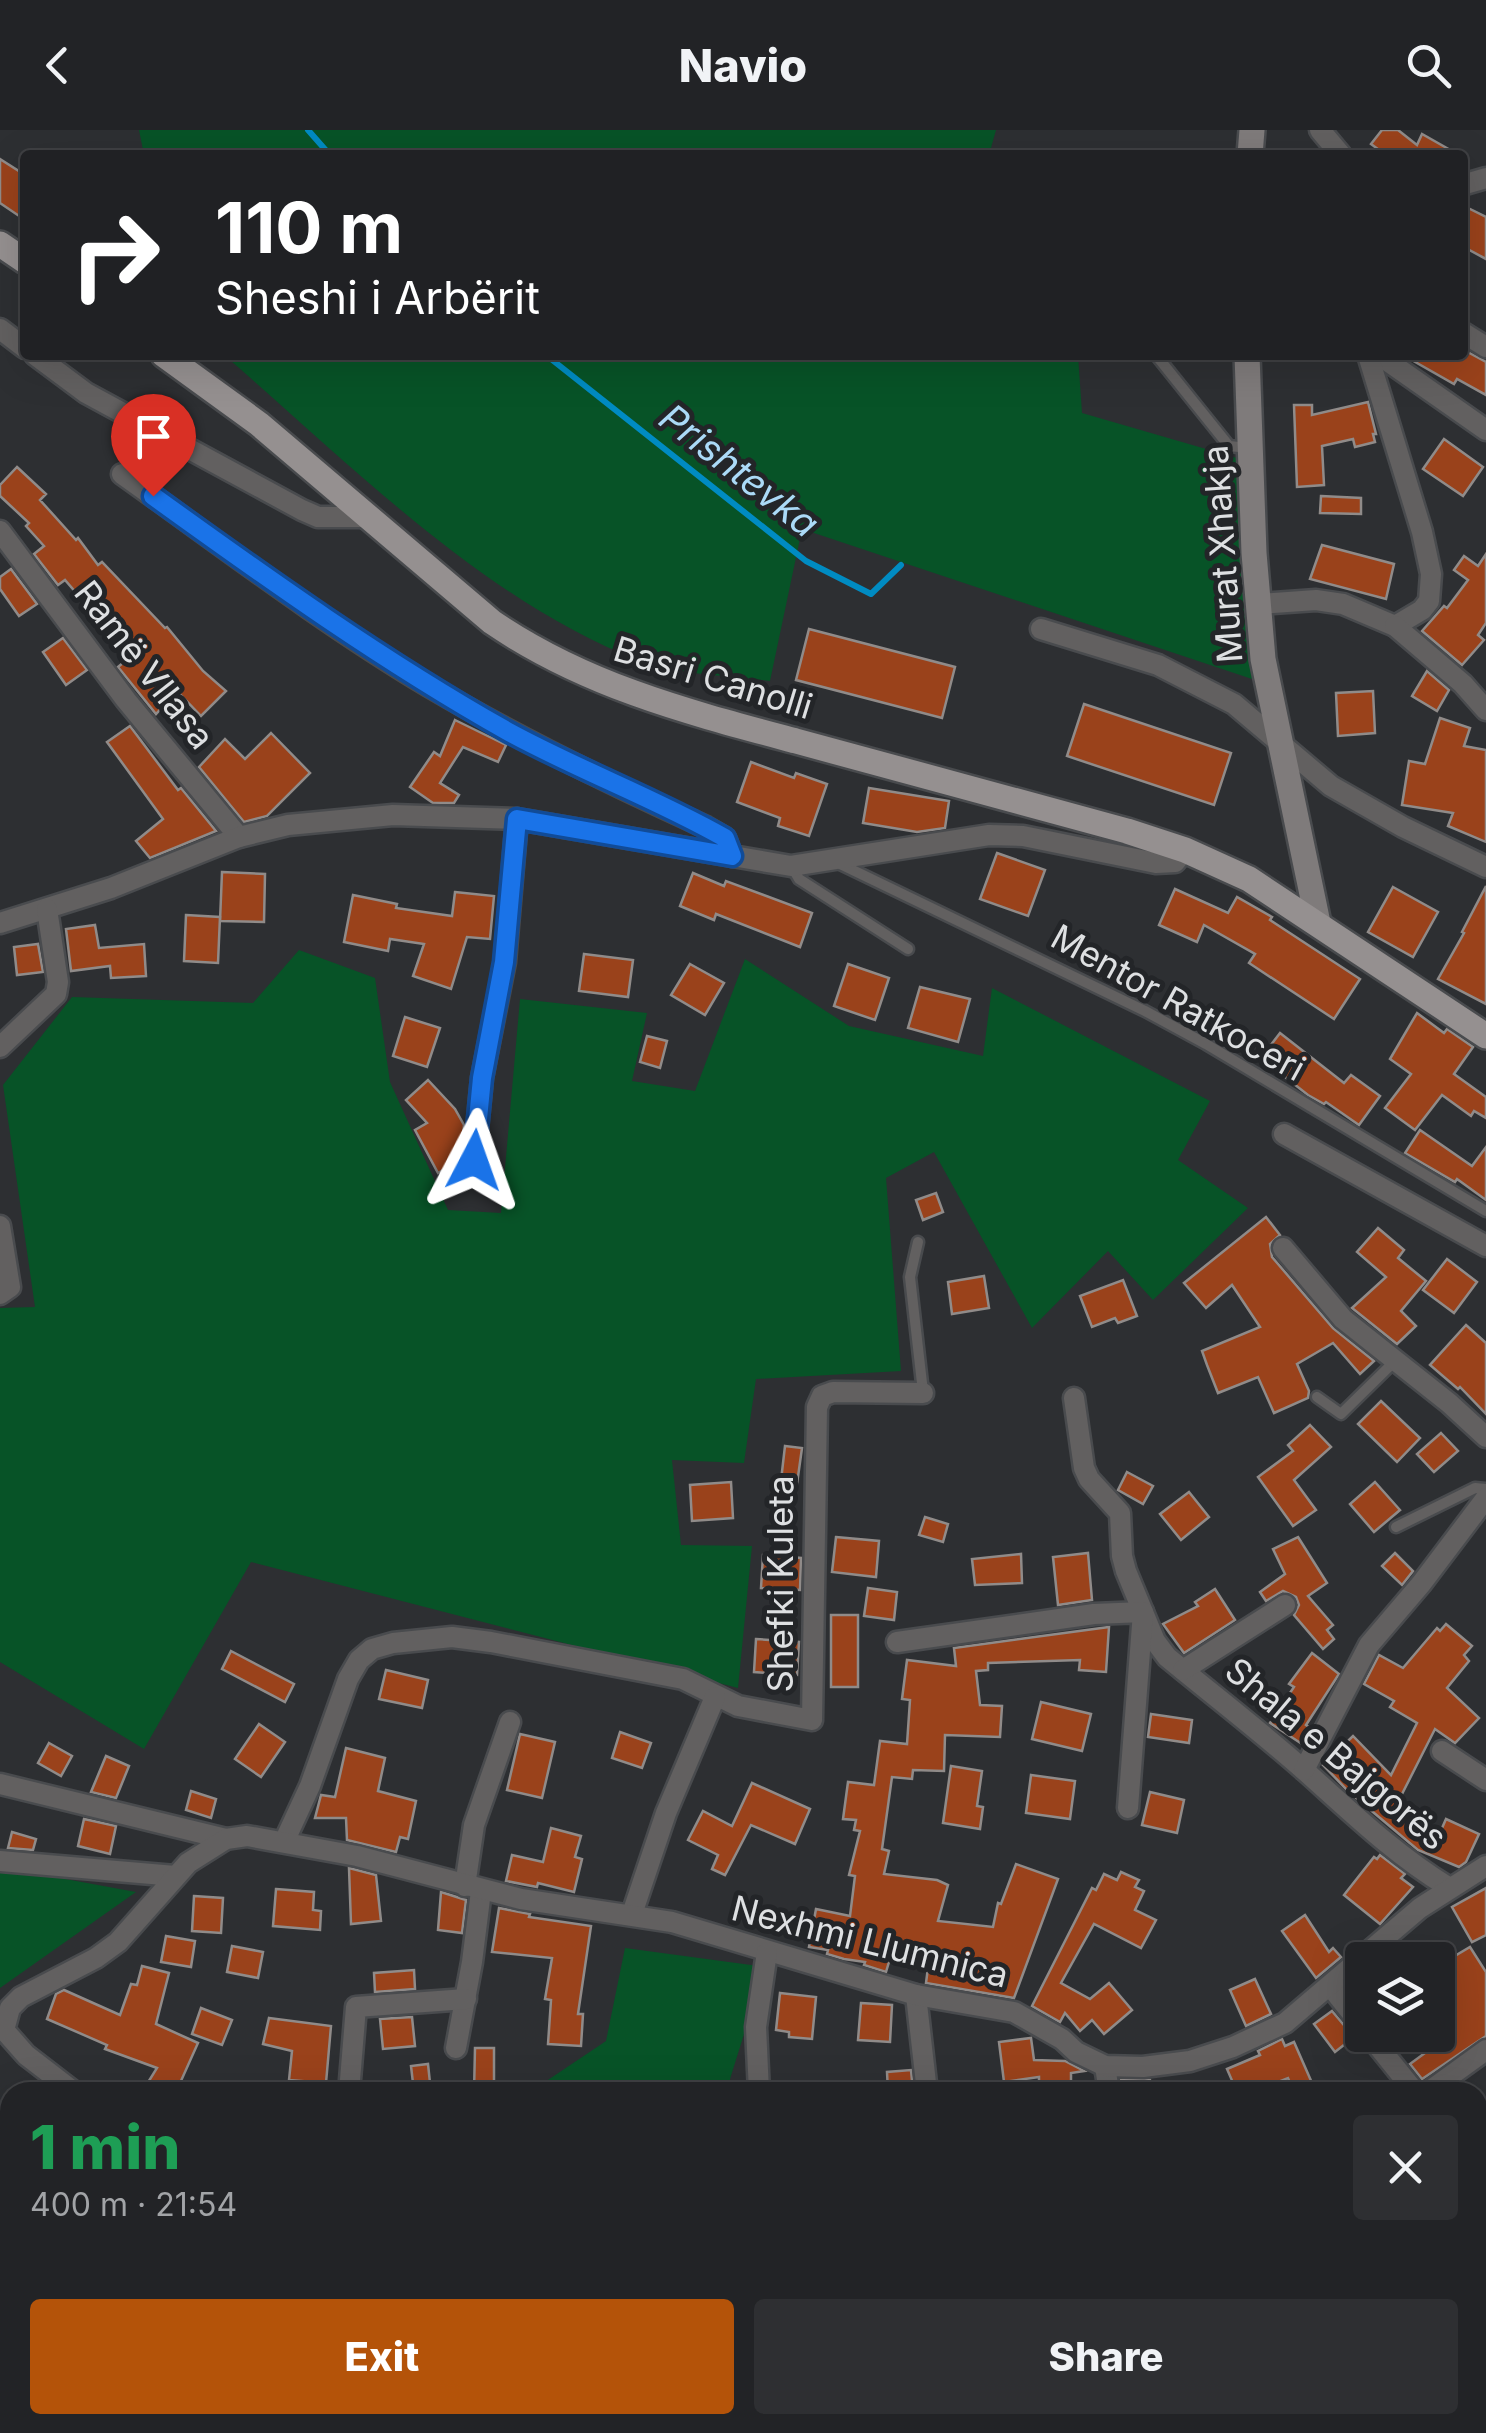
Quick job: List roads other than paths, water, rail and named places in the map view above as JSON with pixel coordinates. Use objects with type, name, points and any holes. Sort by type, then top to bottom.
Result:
[{"type":"main road","name":"Basri Canolli","points":[[171,360],[259,424],[504,630],[568,668],[614,688],[712,719],[1185,850],[1250,879],[1486,1036]]},
{"type":"street","points":[[1320,130],[1337,150]]},
{"type":"street","points":[[0,329],[20,344]]},
{"type":"street","points":[[41,360],[86,393],[302,510],[318,516],[365,517]]},
{"type":"street","name":"Murat Xhakja","points":[[1248,360],[1263,659],[1318,923]]},
{"type":"street","points":[[1370,360],[1432,574],[1429,601],[1396,626]]},
{"type":"street","points":[[1386,360],[1486,430]]},
{"type":"street","points":[[122,474],[340,630],[585,772],[706,827],[725,838],[732,856]]},
{"type":"street","name":"Ramë Vllasa","points":[[0,531],[126,700],[239,837]]},
{"type":"street","points":[[1258,604],[1316,600],[1343,604],[1396,626],[1463,684],[1486,710]]},
{"type":"street","name":"Murat Xhakja","points":[[1041,629],[1158,665],[1234,704],[1280,746]]},
{"type":"street","points":[[1280,746],[1331,786],[1403,828],[1486,867]]},
{"type":"street","points":[[0,922],[111,888],[239,837],[288,825],[393,815],[517,819],[791,866],[990,836],[1023,836],[1156,863],[1175,862],[1185,850]]},
{"type":"street","points":[[474,1160],[482,1078],[504,962],[517,819]]},
{"type":"street","points":[[0,1047],[56,994],[58,982],[47,909]]},
{"type":"street","points":[[1284,1134],[1486,1246]]},
{"type":"street","points":[[0,1226],[10,1287],[0,1294]]},
{"type":"street","points":[[1282,1248],[1343,1319],[1450,1403],[1486,1437]]},
{"type":"street","name":"Shefki Kuleta","points":[[284,1842],[310,1786],[348,1678],[359,1660],[372,1649],[393,1643],[452,1637],[491,1642],[683,1678],[715,1697],[758,1712],[812,1720],[817,1407],[822,1396],[833,1392],[923,1394]]},
{"type":"street","name":"Shala e Bajgorës","points":[[1074,1398],[1084,1468],[1089,1480],[1120,1513],[1122,1556],[1155,1641],[1183,1670],[1406,1860],[1448,1887]]},
{"type":"street","points":[[1304,1770],[1369,1645],[1486,1498]]},
{"type":"street","name":"Shala e Bajgorës","points":[[1183,1670],[1285,1606]]},
{"type":"street","points":[[897,1642],[1094,1614],[1143,1612]]},
{"type":"street","name":"Shala e Bajgorës","points":[[1128,1808],[1143,1612]]},
{"type":"street","points":[[632,1914],[666,1813],[715,1697]]},
{"type":"street","points":[[456,2048],[466,1999],[474,1824],[510,1722]]},
{"type":"street","points":[[1442,1751],[1486,1780]]},
{"type":"street","name":"Nexhmi Llumnica","points":[[0,1784],[226,1839],[248,1836],[284,1842],[357,1856],[473,1889],[672,1922],[916,1995],[1014,2012],[1105,2066]]},
{"type":"street","points":[[60,2082],[26,2055],[4,2030],[10,2008],[22,1997],[118,1942],[175,1876],[205,1849],[226,1839]]},
{"type":"street","points":[[0,1862],[175,1876]]},
{"type":"street","points":[[1107,2082],[1105,2066],[1166,2066],[1233,2047],[1285,2023],[1448,1887],[1486,1866]]},
{"type":"street","points":[[759,2082],[756,2026],[768,1952]]},
{"type":"street","points":[[1331,1986],[1345,2004]]},
{"type":"street","points":[[916,1995],[926,2082]]},
{"type":"street","points":[[350,2082],[356,2007],[466,1999]]},
{"type":"street","points":[[1442,2082],[1486,2050]]},
{"type":"street","points":[[1383,2052],[1407,2082]]},
{"type":"lane","points":[[1160,360],[1229,446],[1250,448]]},
{"type":"lane","name":"Mentor Ratkoceri","points":[[835,862],[1087,980],[1191,1036],[1486,1211]]},
{"type":"lane","points":[[791,866],[799,879],[908,949]]},
{"type":"lane","name":"Shefki Kuleta","points":[[918,1242],[910,1277],[923,1394]]},
{"type":"lane","points":[[1317,1397],[1341,1414],[1394,1361]]},
{"type":"lane","points":[[1396,1526],[1475,1488],[1486,1489]]},
{"type":"waterway","name":"Prishtevka","points":[[308,130],[326,150]]},
{"type":"waterway","name":"Prishtevka","points":[[552,360],[806,561],[871,594],[901,565]]}]
